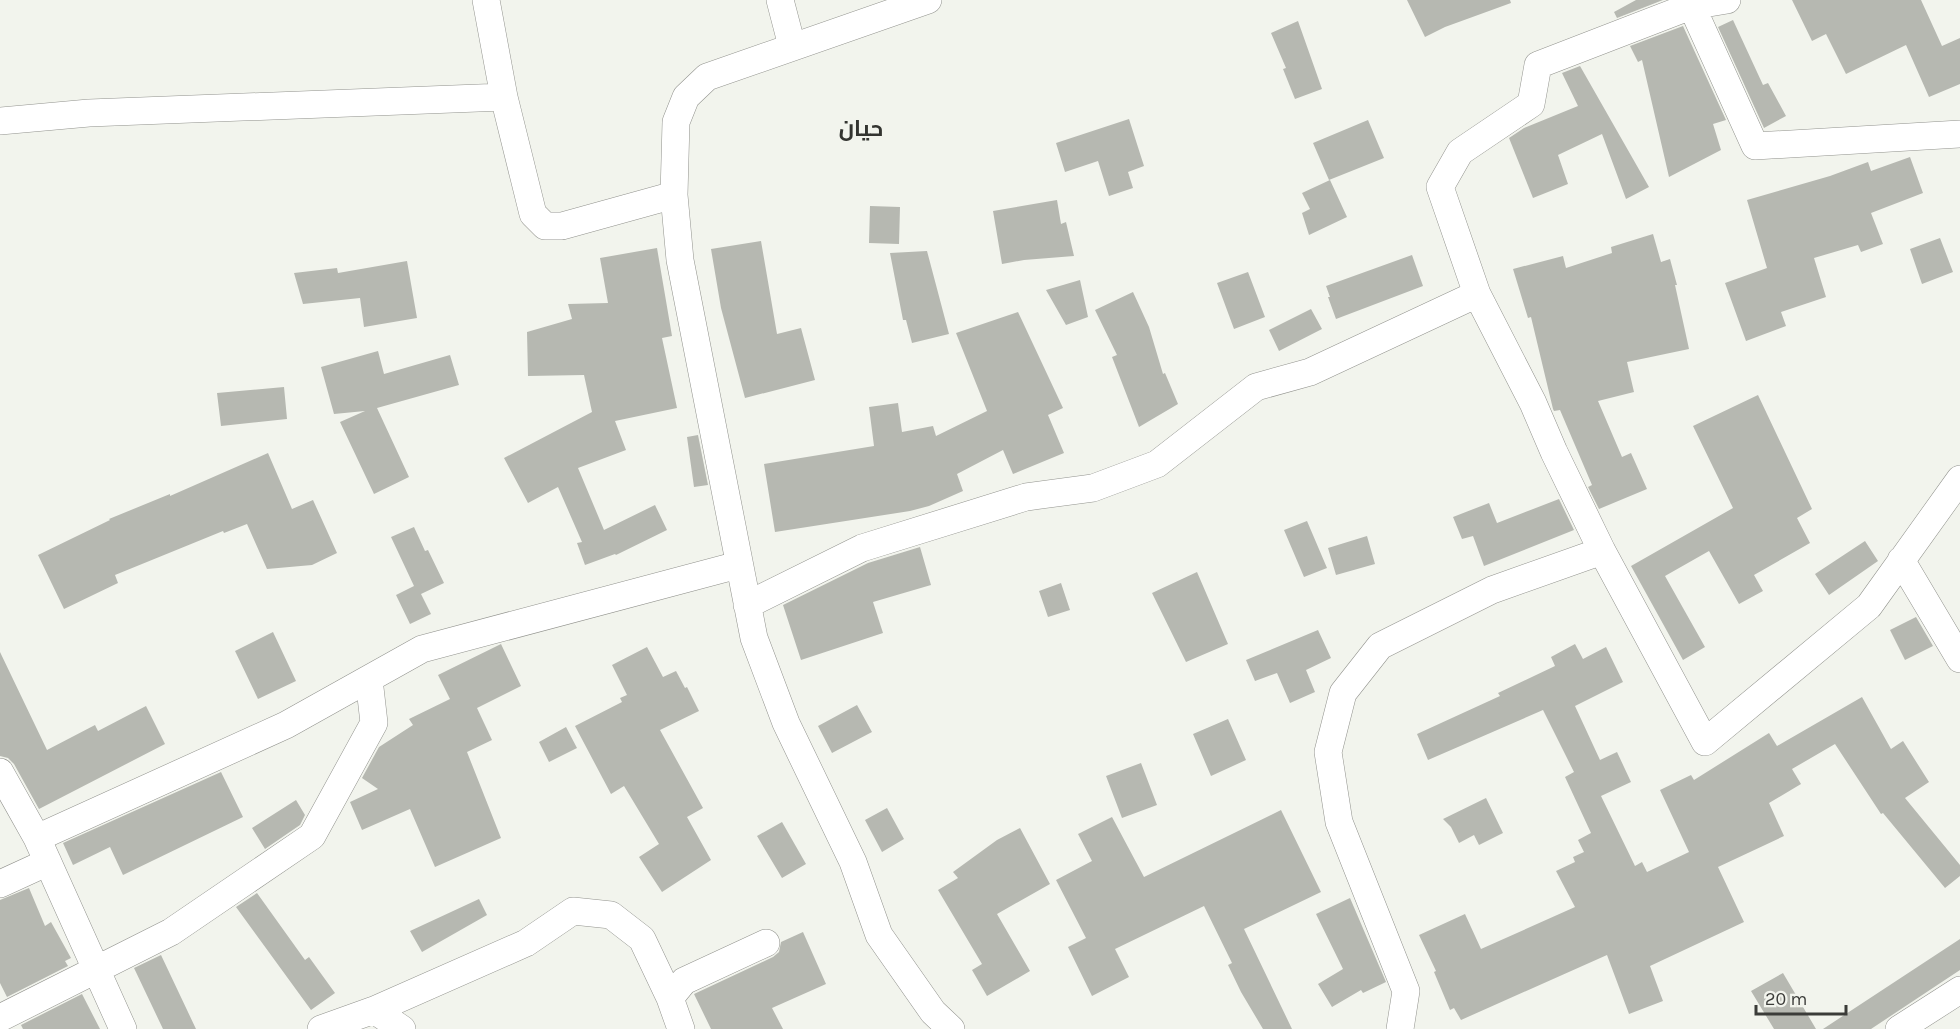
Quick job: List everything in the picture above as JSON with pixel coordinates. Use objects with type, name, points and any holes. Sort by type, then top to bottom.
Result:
[{"type":"street","points":[[486,0],[504,97],[533,214],[545,226],[562,226],[674,195]]},
{"type":"street","points":[[780,0],[792,46]]},
{"type":"street","points":[[928,0],[792,46],[707,78],[687,97],[676,122],[674,195],[680,260],[754,638],[786,723],[853,862],[879,934],[933,1012],[951,1029]]},
{"type":"street","points":[[1727,0],[1690,3],[1538,65],[1531,104],[1460,152],[1440,187],[1477,294],[1533,403],[1602,551],[1705,742],[1869,606],[1960,479]]},
{"type":"street","points":[[1690,3],[1755,146],[1960,134]]},
{"type":"street","points":[[0,121],[89,113],[504,97]]},
{"type":"street","points":[[747,605],[862,548],[1026,497],[1093,488],[1157,464],[1256,387],[1310,372],[1477,294]]},
{"type":"street","points":[[1400,1029],[1407,991],[1339,822],[1328,752],[1343,693],[1380,646],[1492,590],[1602,551]]},
{"type":"street","points":[[1901,560],[1960,658]]},
{"type":"street","points":[[37,838],[286,725],[422,649],[738,565]]},
{"type":"street","points":[[0,1018],[171,932],[312,836],[374,723],[369,679]]},
{"type":"street","points":[[0,772],[37,838],[123,1029]]},
{"type":"street","points":[[0,884],[48,862]]},
{"type":"street","points":[[321,1029],[374,1010],[526,943],[573,911],[610,915],[642,939],[670,998],[681,1029]]},
{"type":"street","points":[[670,998],[684,981],[766,944]]},
{"type":"street","points":[[1899,1029],[1960,990]]},
{"type":"street","points":[[374,1010],[402,1029]]},
{"type":"building","points":[[1407,0],[1510,0],[1511,3],[1445,27],[1425,37]]},
{"type":"building","points":[[1636,0],[1663,0],[1617,18],[1614,12]]},
{"type":"building","points":[[1792,0],[1921,0],[1942,46],[1960,38],[1960,84],[1929,97],[1906,45],[1846,74],[1826,34],[1812,41]]},
{"type":"building","points":[[1733,20],[1763,85],[1768,83],[1786,116],[1764,128],[1718,27]]},
{"type":"building","points":[[1298,21],[1322,89],[1295,99],[1283,69],[1286,68],[1271,33]]},
{"type":"building","points":[[1683,26],[1726,120],[1713,124],[1721,150],[1669,177],[1642,60],[1638,62],[1630,46]]},
{"type":"building","points":[[1580,66],[1649,187],[1626,199],[1602,134],[1558,155],[1568,184],[1533,198],[1509,138],[1524,128],[1578,106],[1562,73]]},
{"type":"building","points":[[1129,119],[1144,166],[1128,172],[1133,188],[1109,196],[1098,161],[1065,172],[1056,143]]},
{"type":"building","points":[[1368,120],[1384,158],[1329,180],[1313,143]]},
{"type":"building","points":[[1910,157],[1923,193],[1871,213],[1883,244],[1861,252],[1858,245],[1814,258],[1826,297],[1781,312],[1786,326],[1746,341],[1725,283],[1767,268],[1747,200],[1830,176],[1868,162],[1871,171]]},
{"type":"building","points":[[1330,180],[1347,217],[1309,235],[1302,213],[1310,209],[1302,193]]},
{"type":"building","points":[[1057,200],[1061,224],[1066,222],[1074,256],[1002,264],[993,211]]},
{"type":"building","points":[[870,206],[900,207],[899,244],[869,243]]},
{"type":"building","points":[[1653,234],[1661,262],[1670,259],[1689,349],[1627,362],[1634,392],[1598,401],[1622,457],[1631,453],[1647,489],[1599,509],[1588,487],[1592,485],[1560,410],[1554,411],[1553,409],[1531,317],[1528,318],[1513,269],[1563,256],[1566,268],[1612,253],[1611,247]]},
{"type":"building","points":[[1940,238],[1953,272],[1922,284],[1910,249]]},
{"type":"building","points":[[761,241],[777,334],[801,328],[815,380],[745,398],[721,308],[711,249]]},
{"type":"building","points":[[657,248],[672,336],[662,338],[677,408],[615,421],[626,450],[578,468],[604,530],[655,505],[667,530],[616,555],[585,565],[577,543],[582,542],[558,487],[528,503],[504,458],[592,412],[584,375],[528,376],[527,332],[572,319],[568,304],[608,303],[600,258]]},
{"type":"building","points":[[927,251],[949,334],[912,343],[906,320],[903,320],[890,253]]},
{"type":"building","points":[[1412,255],[1423,286],[1336,319],[1326,286]]},
{"type":"building","points":[[407,261],[417,318],[364,327],[360,298],[303,304],[294,273],[337,268],[338,273]]},
{"type":"building","points":[[1248,272],[1265,317],[1234,329],[1217,283]]},
{"type":"building","points":[[1080,280],[1088,317],[1066,325],[1046,290]]},
{"type":"building","points":[[1133,292],[1149,327],[1163,374],[1165,373],[1178,404],[1139,427],[1112,357],[1117,355],[1095,310]]},
{"type":"building","points":[[1311,309],[1322,329],[1279,351],[1269,330]]},
{"type":"building","points":[[1018,312],[1063,408],[1048,415],[1064,453],[1013,474],[1003,450],[957,474],[963,491],[929,506],[775,532],[764,464],[874,446],[869,407],[898,403],[902,432],[933,426],[936,436],[987,411],[956,333]]},
{"type":"building","points":[[378,351],[384,374],[450,355],[459,385],[377,408],[409,477],[374,494],[340,422],[365,411],[334,414],[321,367]]},
{"type":"building","points":[[284,387],[287,419],[221,426],[217,393]]},
{"type":"building","points":[[1758,395],[1812,509],[1797,518],[1810,543],[1754,575],[1763,591],[1739,604],[1709,551],[1665,576],[1705,647],[1683,660],[1631,566],[1733,508],[1693,426]]},
{"type":"building","points":[[698,435],[708,485],[694,487],[687,437]]},
{"type":"building","points":[[268,453],[292,509],[313,500],[337,553],[312,565],[267,569],[247,524],[224,533],[223,531],[115,575],[118,583],[64,609],[38,555],[109,519],[170,494],[170,496]]},
{"type":"building","points":[[1559,499],[1574,530],[1484,566],[1473,536],[1462,539],[1453,517],[1489,503],[1497,523]]},
{"type":"building","points":[[1307,521],[1327,568],[1304,577],[1284,530]]},
{"type":"building","points":[[414,527],[444,583],[421,594],[431,614],[410,624],[396,595],[414,586],[391,537]]},
{"type":"building","points":[[1367,536],[1375,564],[1336,575],[1328,548]]},
{"type":"building","points":[[1865,541],[1878,561],[1829,595],[1815,574]]},
{"type":"building","points":[[920,547],[931,585],[873,602],[883,633],[801,660],[783,605],[868,563]]},
{"type":"building","points":[[1197,572],[1228,644],[1186,662],[1152,593]]},
{"type":"building","points":[[1061,583],[1070,610],[1048,617],[1039,591]]},
{"type":"building","points":[[1916,617],[1933,646],[1905,660],[1890,630]]},
{"type":"building","points":[[1318,630],[1331,658],[1306,670],[1315,692],[1290,703],[1277,673],[1255,681],[1246,660]]},
{"type":"building","points":[[273,632],[296,681],[258,699],[235,651]]},
{"type":"building","points":[[501,644],[521,686],[477,708],[492,740],[467,752],[501,838],[435,867],[410,809],[362,830],[350,802],[378,789],[362,778],[379,747],[413,725],[409,719],[450,699],[438,675]]},
{"type":"building","points":[[1575,644],[1583,659],[1606,647],[1623,682],[1575,706],[1600,760],[1617,752],[1631,782],[1601,796],[1635,866],[1642,862],[1647,872],[1689,852],[1660,790],[1691,775],[1694,780],[1769,733],[1777,746],[1862,697],[1891,749],[1903,741],[1929,782],[1905,798],[1960,865],[1960,876],[1945,888],[1883,813],[1881,814],[1835,744],[1792,769],[1801,784],[1769,803],[1784,836],[1718,867],[1744,922],[1650,966],[1663,1001],[1629,1014],[1607,955],[1461,1020],[1454,1008],[1450,1010],[1434,972],[1436,971],[1419,935],[1465,914],[1481,949],[1575,907],[1556,871],[1575,862],[1573,857],[1584,852],[1578,840],[1591,833],[1565,777],[1574,772],[1543,710],[1428,760],[1417,734],[1500,696],[1498,693],[1555,666],[1551,657]]},
{"type":"building","points":[[647,647],[663,677],[676,671],[699,711],[660,730],[703,808],[687,817],[711,860],[662,892],[639,857],[659,844],[624,786],[611,794],[575,726],[622,702],[620,698],[627,695],[612,665]]},
{"type":"building","points":[[0,652],[47,750],[95,725],[98,731],[146,706],[165,744],[39,809],[14,764],[8,758],[0,756]]},
{"type":"building","points":[[857,705],[872,732],[832,753],[818,726]]},
{"type":"building","points":[[1228,719],[1246,760],[1211,776],[1193,734]]},
{"type":"building","points":[[566,727],[577,748],[549,762],[539,742]]},
{"type":"building","points":[[1141,763],[1157,805],[1122,818],[1106,776]]},
{"type":"building","points":[[221,772],[243,817],[123,875],[110,847],[73,865],[63,843]]},
{"type":"building","points":[[1486,798],[1503,833],[1479,845],[1474,835],[1459,843],[1451,827],[1443,819]]},
{"type":"building","points":[[296,800],[305,815],[300,825],[265,849],[252,828]]},
{"type":"building","points":[[887,808],[904,839],[882,852],[865,820]]},
{"type":"building","points":[[1281,810],[1321,892],[1244,929],[1292,1029],[1263,1029],[1228,965],[1232,963],[1204,906],[1115,949],[1129,977],[1092,996],[1068,947],[1086,938],[1056,880],[1092,861],[1078,834],[1112,817],[1144,877]]},
{"type":"building","points":[[782,822],[806,864],[782,878],[757,836]]},
{"type":"building","points":[[1020,828],[1050,884],[997,914],[1030,971],[987,996],[972,970],[982,964],[938,890],[958,878],[953,872],[997,840]]},
{"type":"building","points":[[29,888],[45,926],[51,922],[71,958],[65,961],[68,966],[7,997],[0,983],[0,900]]},
{"type":"building","points":[[257,893],[305,960],[309,957],[335,993],[311,1010],[236,907]]},
{"type":"building","points":[[1350,898],[1386,982],[1363,993],[1361,990],[1332,1007],[1318,984],[1343,969],[1316,914]]},
{"type":"building","points":[[479,899],[487,915],[422,952],[410,931]]},
{"type":"building","points":[[803,932],[826,984],[772,1008],[783,1029],[711,1029],[694,994],[773,957],[779,952],[781,942]]},
{"type":"building","points":[[1960,939],[1960,970],[1871,1029],[1823,1029]]},
{"type":"building","points":[[161,955],[196,1029],[163,1029],[134,968]]},
{"type":"building","points":[[1783,973],[1816,1029],[1774,1029],[1751,991]]},
{"type":"building","points":[[82,994],[100,1029],[23,1029],[21,1025]]},
{"type":"district","name":"حيان","points":[[861,128]]}]
